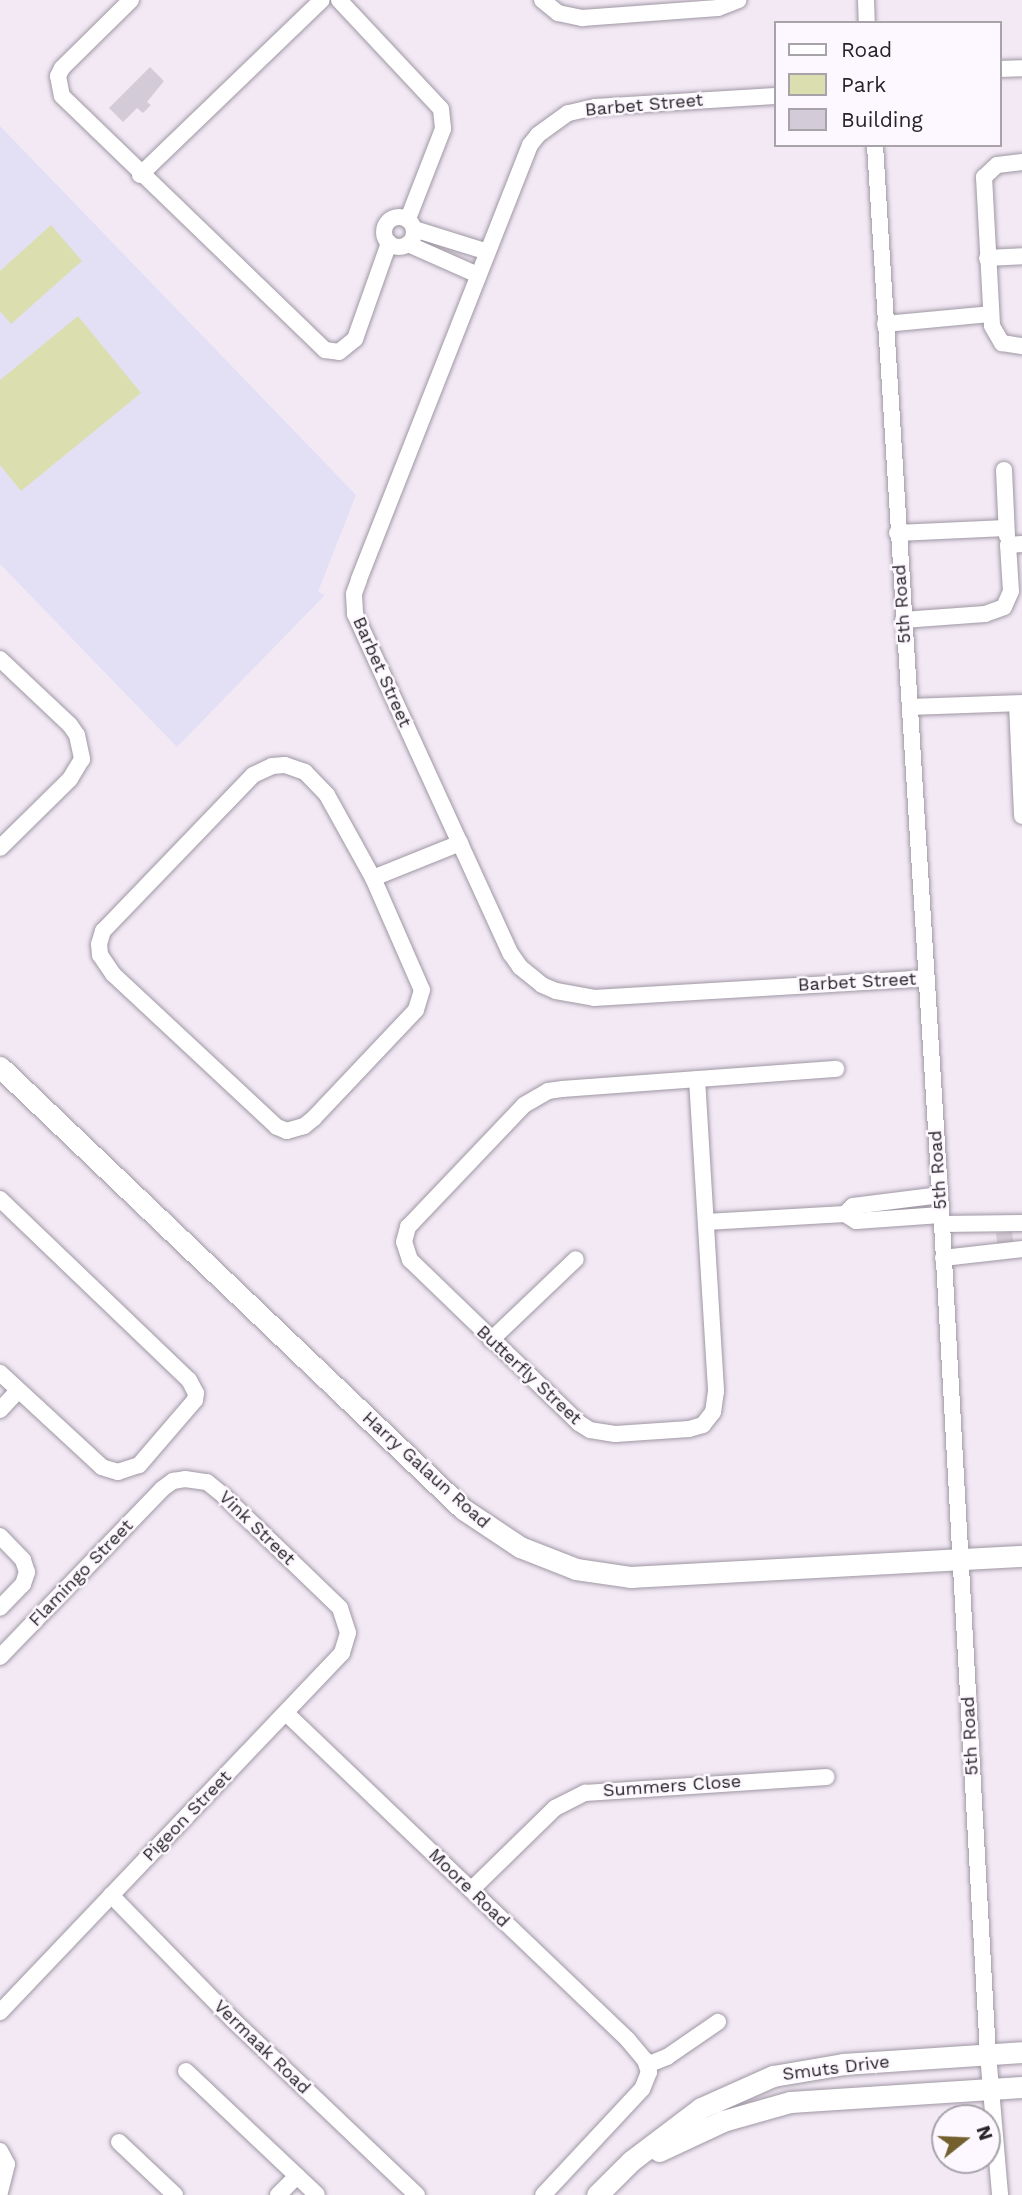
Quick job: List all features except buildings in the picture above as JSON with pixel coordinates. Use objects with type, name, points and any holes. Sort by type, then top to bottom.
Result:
[{"type":"main road","name":"Harry Galaun Road","points":[[0,1067],[463,1509],[520,1547],[576,1569],[631,1577],[961,1562],[1022,1556]]},
{"type":"main road","name":"Smuts Drive","points":[[597,2195],[631,2161],[701,2108],[773,2076],[842,2064],[1022,2052]]},
{"type":"main road","name":"Smuts Drive","points":[[597,2195],[659,2152],[723,2121],[757,2109],[801,2101],[1022,2087]]},
{"type":"street","points":[[131,0],[58,76],[62,96],[67,104],[315,343],[334,353],[346,349],[355,339],[389,243]]},
{"type":"street","points":[[140,175],[322,0]]},
{"type":"street","points":[[339,0],[441,108],[443,129],[410,231],[400,247],[389,243],[384,234],[386,225],[398,217],[410,231],[478,275]]},
{"type":"street","points":[[542,0],[558,13],[582,18],[718,8],[738,0]]},
{"type":"street","points":[[866,0],[867,21]]},
{"type":"street","points":[[1001,69],[1022,68]]},
{"type":"street","name":"Barbet Street","points":[[774,96],[595,107],[556,120],[530,145],[359,580],[354,603],[360,629],[511,954],[530,976],[556,992],[594,998],[926,978]]},
{"type":"street","name":"5th Road","points":[[874,147],[940,1195],[988,2054],[1000,2195]]},
{"type":"street","points":[[1022,162],[997,165],[984,177],[992,326],[1002,343],[1022,345]]},
{"type":"street","points":[[410,231],[488,252]]},
{"type":"street","points":[[987,258],[1022,256]]},
{"type":"street","points":[[885,324],[990,314]]},
{"type":"street","points":[[903,620],[985,614],[1004,607],[1011,591],[1015,545],[1006,528],[1004,470]]},
{"type":"street","points":[[897,533],[1006,528]]},
{"type":"street","points":[[0,659],[70,725],[77,735],[82,759],[70,779],[0,848]]},
{"type":"street","points":[[910,707],[1020,704],[1022,816]]},
{"type":"street","points":[[272,766],[296,767],[318,784],[373,878],[420,981],[421,997],[416,1010],[314,1118],[296,1130],[287,1131],[277,1127],[113,974],[100,955],[99,944],[103,931],[253,775],[272,766]]},
{"type":"street","points":[[373,878],[460,843]]},
{"type":"street","name":"Butterfly Street","points":[[697,1079],[716,1391],[713,1412],[703,1425],[681,1430],[615,1434],[590,1430],[579,1423],[491,1340],[410,1260],[404,1242],[408,1227],[535,1097],[563,1089],[697,1079],[835,1069]]},
{"type":"street","points":[[845,1214],[853,1206],[940,1195]]},
{"type":"street","points":[[0,1199],[179,1370],[196,1394],[193,1405],[139,1465],[118,1472],[102,1467],[0,1373]]},
{"type":"street","points":[[706,1222],[845,1214],[856,1221],[1022,1223]]},
{"type":"street","points":[[943,1258],[1022,1249]]},
{"type":"street","points":[[491,1340],[576,1259]]},
{"type":"street","points":[[0,1410],[18,1391]]},
{"type":"street","name":"Vink Street","points":[[162,1489],[173,1481],[185,1479],[207,1482],[340,1608]]},
{"type":"street","name":"Flamingo Street","points":[[0,1657],[162,1489]]},
{"type":"street","points":[[0,1536],[23,1560],[27,1572],[23,1584],[0,1608]]},
{"type":"street","name":"Pigeon Street","points":[[0,2012],[342,1653],[348,1633],[340,1608]]},
{"type":"street","name":"Moore Road","points":[[286,1713],[628,2039],[648,2065]]},
{"type":"street","name":"Summers Close","points":[[471,1890],[555,1808],[585,1793],[827,1777]]},
{"type":"street","name":"Vermaak Road","points":[[111,1895],[233,2020],[417,2195]]},
{"type":"street","points":[[543,2195],[642,2089],[647,2080],[648,2065],[667,2057],[719,2022]]},
{"type":"street","points":[[186,2071],[317,2195]]},
{"type":"street","points":[[119,2143],[175,2195]]},
{"type":"street","points":[[0,2151],[7,2169],[0,2193]]},
{"type":"street","points":[[278,2195],[297,2176]]},
{"type":"shaded area","points":[[0,126],[356,495],[318,592],[325,595],[177,747],[0,564]]},
{"type":"green space","points":[[51,225],[82,261],[11,324],[0,311],[0,271]]},
{"type":"green space","points":[[78,316],[141,393],[21,491],[0,465],[0,380]]}]
